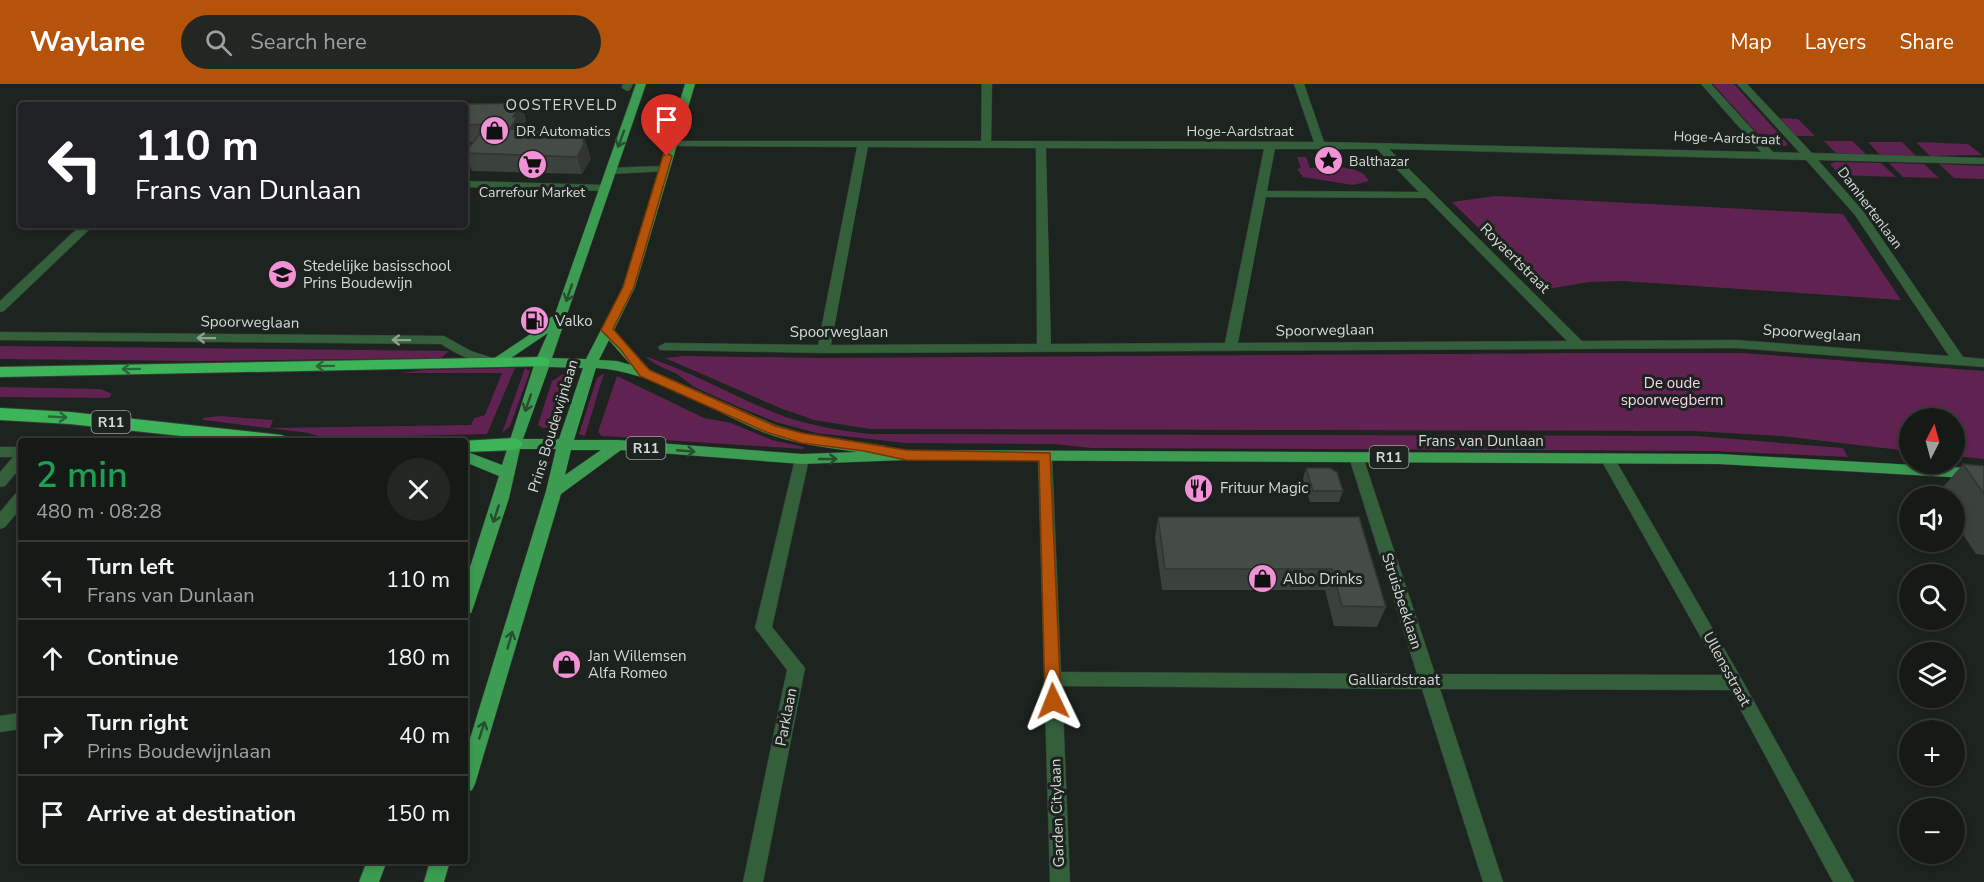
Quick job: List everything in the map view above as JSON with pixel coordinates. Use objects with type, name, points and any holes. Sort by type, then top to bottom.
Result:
[{"type":"highway","name":"R11","points":[[0,372],[542,362]]},
{"type":"highway","name":"R11","points":[[0,414],[70,418],[253,438]]},
{"type":"highway","name":"R11","points":[[468,446],[514,444]]},
{"type":"main road","name":"Prins Boudewijnlaan","points":[[468,599],[501,498],[514,444],[640,84]]},
{"type":"main road","name":"Prins Boudewijnlaan","points":[[468,775],[591,363],[628,287],[690,84]]},
{"type":"main road","points":[[494,363],[534,338],[561,315]]},
{"type":"main road","points":[[607,330],[645,373]]},
{"type":"main road","name":"Frans van Dunlaan","points":[[542,362],[617,365],[645,373],[770,429],[802,438],[864,446],[906,455]]},
{"type":"main road","name":"Frans van Dunlaan","points":[[514,444],[618,445],[802,459],[906,455],[1730,459],[1984,474]]},
{"type":"main road","points":[[554,491],[618,445]]},
{"type":"main road","points":[[468,457],[506,473]]},
{"type":"main road","points":[[369,882],[376,864]]},
{"type":"main road","points":[[434,882],[439,864]]},
{"type":"street","points":[[986,144],[987,84]]},
{"type":"street","points":[[1299,84],[1320,146]]},
{"type":"street","points":[[1707,84],[1769,154]]},
{"type":"street","name":"Damhertenlaan","points":[[1742,84],[1858,213],[1959,361]]},
{"type":"street","name":"Hoge-Aardstraat","points":[[672,143],[1380,146],[1574,149],[1984,161]]},
{"type":"street","points":[[824,349],[863,143]]},
{"type":"street","points":[[1041,145],[1044,347]]},
{"type":"street","points":[[1231,347],[1270,146]]},
{"type":"street","name":"Royaertstraat","points":[[1380,146],[1578,344]]},
{"type":"street","points":[[610,171],[663,169]]},
{"type":"street","points":[[468,184],[604,188]]},
{"type":"street","points":[[1259,194],[1428,195]]},
{"type":"street","points":[[0,308],[85,228]]},
{"type":"street","name":"Spoorweglaan","points":[[0,336],[444,340],[466,354],[494,363]]},
{"type":"street","name":"Spoorweglaan","points":[[665,347],[824,349],[1736,344],[1984,363]]},
{"type":"street","points":[[0,452],[18,452]]},
{"type":"street","name":"Garden Citylaan","points":[[1045,456],[1060,882]]},
{"type":"street","name":"Struisbeeklaan","points":[[1356,457],[1493,882]]},
{"type":"street","name":"Ullensstraat","points":[[1607,458],[1736,683],[1844,882]]},
{"type":"street","name":"Parklaan","points":[[753,882],[796,668],[763,628],[802,459]]},
{"type":"street","points":[[0,482],[18,461]]},
{"type":"street","points":[[0,523],[18,501]]},
{"type":"street","name":"Galliardstraat","points":[[1052,679],[1736,683]]},
{"type":"street","points":[[0,724],[18,721]]},
{"type":"green space","points":[[1713,84],[1734,84],[1787,143],[1787,146],[1774,146],[1765,142]]},
{"type":"green space","points":[[1780,118],[1798,119],[1815,136],[1796,136]]},
{"type":"green space","points":[[1824,141],[1852,141],[1867,155],[1836,153]]},
{"type":"green space","points":[[1868,142],[1902,142],[1916,156],[1880,155]]},
{"type":"green space","points":[[1916,142],[1968,144],[1982,155],[1930,156]]},
{"type":"green space","points":[[1297,157],[1306,157],[1310,168],[1343,167],[1359,171],[1369,181],[1353,185],[1303,177],[1297,169],[1301,168]]},
{"type":"green space","points":[[1836,162],[1881,163],[1896,177],[1840,175],[1830,164]]},
{"type":"green space","points":[[1889,163],[1924,164],[1939,178],[1903,177]]},
{"type":"green space","points":[[1939,164],[1984,166],[1984,179],[1954,178]]},
{"type":"green space","points":[[1495,196],[1843,214],[1901,300],[1623,281],[1589,282],[1542,290],[1452,202]]},
{"type":"green space","points":[[0,346],[449,351],[441,358],[200,361],[0,359]]},
{"type":"green space","name":"De oude spoorwegberm","points":[[1742,353],[1984,371],[1984,459],[1965,457],[1965,408],[1899,408],[1899,450],[1781,436],[1694,431],[870,429],[814,420],[780,408],[665,358],[684,356],[823,358]]},
{"type":"green space","points":[[644,356],[786,417],[845,431],[869,434],[1697,436],[1843,448],[1848,457],[1714,451],[1092,448],[1054,444],[906,443],[816,433],[776,422],[694,387],[677,374]]},
{"type":"green space","points":[[515,368],[487,434],[324,438],[309,433],[204,420],[202,418],[220,416],[273,420],[270,428],[471,425],[474,418],[485,415],[502,373],[400,373],[424,370]]},
{"type":"green space","points":[[525,368],[530,371],[510,426],[502,433]]},
{"type":"green space","points":[[604,373],[585,436],[579,434],[597,378]]},
{"type":"green space","points":[[563,374],[571,381],[562,410],[554,423],[543,428],[538,425],[552,381]]},
{"type":"green space","points":[[617,376],[704,418],[731,423],[772,440],[804,447],[803,449],[602,436],[598,432]]},
{"type":"green space","points":[[0,387],[101,389],[112,394],[109,398],[0,397]]},
{"type":"building","points":[[521,103],[513,117],[517,117],[510,129],[542,131],[538,138],[584,137],[583,142],[585,142],[577,157],[468,153],[468,149],[487,124],[468,125],[468,104]]},
{"type":"building","points":[[1965,464],[1984,466],[1984,494],[1965,467]]},
{"type":"building","points":[[1306,468],[1330,468],[1337,472],[1343,491],[1313,491]]},
{"type":"building","points":[[1158,517],[1359,517],[1386,607],[1342,606],[1332,569],[1165,569]]},
{"type":"place","name":"DR Automatics","points":[[495,131]]},
{"type":"place","name":"Balthazar","points":[[1328,161]]},
{"type":"place","name":"Carrefour Market","points":[[532,165]]},
{"type":"place","name":"Stedelijke basisschool Prins Boudewijn","points":[[282,275]]},
{"type":"place","name":"Valko","points":[[534,321]]},
{"type":"place","name":"Frituur Magic","points":[[1199,488]]},
{"type":"place","name":"Albo Drinks","points":[[1262,579]]},
{"type":"place","name":"Jan Willemsen Alfa Romeo","points":[[567,665]]},
{"type":"district","name":"OOSTERVELD","points":[[562,105]]},
{"type":"route","points":[[667,156],[628,287],[607,330],[645,373],[770,429],[802,438],[864,446],[906,455],[1045,456],[1053,701]]}]
